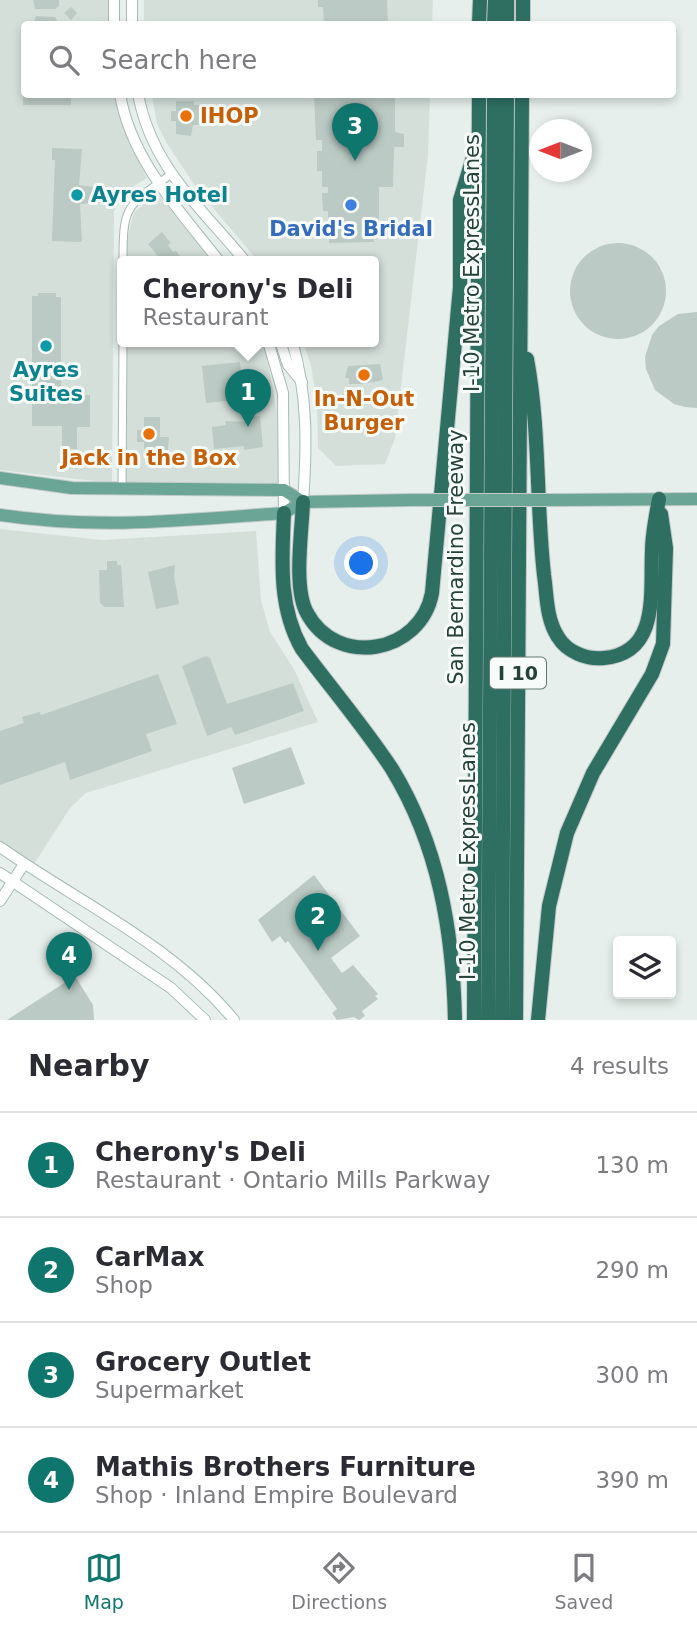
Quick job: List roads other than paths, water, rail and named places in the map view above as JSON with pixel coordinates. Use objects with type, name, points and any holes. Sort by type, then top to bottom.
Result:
[{"type":"highway","points":[[480,0],[480,21]]},
{"type":"highway","points":[[494,21],[495,0]]},
{"type":"highway","points":[[507,0],[507,21]]},
{"type":"highway","points":[[523,0],[523,21]]},
{"type":"highway","name":"San Bernardino Freeway","points":[[474,1020],[479,98]]},
{"type":"highway","name":"I-10 Metro ExpressLanes","points":[[488,1020],[494,98]]},
{"type":"highway","name":"I-10 Metro ExpressLanes","points":[[502,1020],[507,98]]},
{"type":"highway","name":"I 10","points":[[516,1020],[522,98]]},
{"type":"highway","points":[[303,502],[301,595],[312,621],[334,640],[357,648],[386,645],[406,635],[426,612],[433,586],[460,287],[460,200],[479,136]]},
{"type":"highway","points":[[521,327],[534,399],[541,550],[549,614],[556,635],[569,649],[589,657],[615,656],[631,648],[644,634],[650,620],[652,548],[659,499]]},
{"type":"highway","points":[[538,1020],[549,906],[567,833],[593,773],[652,674],[663,644],[666,548],[659,499]]},
{"type":"highway","points":[[284,513],[284,596],[292,628],[302,649],[392,770],[413,809],[433,860],[448,923],[455,1020]]},
{"type":"main road","points":[[114,0],[114,19]]},
{"type":"main road","points":[[132,0],[132,21]]},
{"type":"main road","points":[[121,98],[134,135],[169,202],[214,256]]},
{"type":"main road","points":[[137,98],[152,141],[170,175],[241,256]]},
{"type":"main road","points":[[270,347],[283,393],[284,513]]},
{"type":"main road","points":[[282,347],[288,365],[304,384]]},
{"type":"main road","points":[[294,347],[304,384],[307,436],[303,502]]},
{"type":"main road","points":[[0,478],[72,488],[284,490],[303,502]]},
{"type":"main road","points":[[0,515],[79,524],[120,525],[284,513],[303,502],[697,499]]},
{"type":"main road","points":[[0,847],[176,963],[206,988],[234,1020]]},
{"type":"main road","points":[[0,901],[24,864]]},
{"type":"main road","points":[[0,873],[171,988],[205,1020]]},
{"type":"street","points":[[123,256],[124,220],[131,204],[170,175]]},
{"type":"street","points":[[122,490],[123,347]]},
{"type":"place","name":"IHOP","points":[[186,116]]},
{"type":"place","name":"Grocery Outlet","points":[[355,161]]},
{"type":"place","name":"Ayres Hotel","points":[[77,195]]},
{"type":"place","name":"David's Bridal","points":[[351,205]]},
{"type":"place","name":"Ayres Suites","points":[[46,346]]},
{"type":"place","name":"In-N-Out Burger","points":[[364,375]]},
{"type":"place","name":"Cherony's Deli","points":[[248,427]]},
{"type":"place","name":"Jack in the Box","points":[[149,434]]},
{"type":"place","name":"CarMax","points":[[318,951]]},
{"type":"place","name":"Mathis Brothers Furniture","points":[[69,990]]}]
